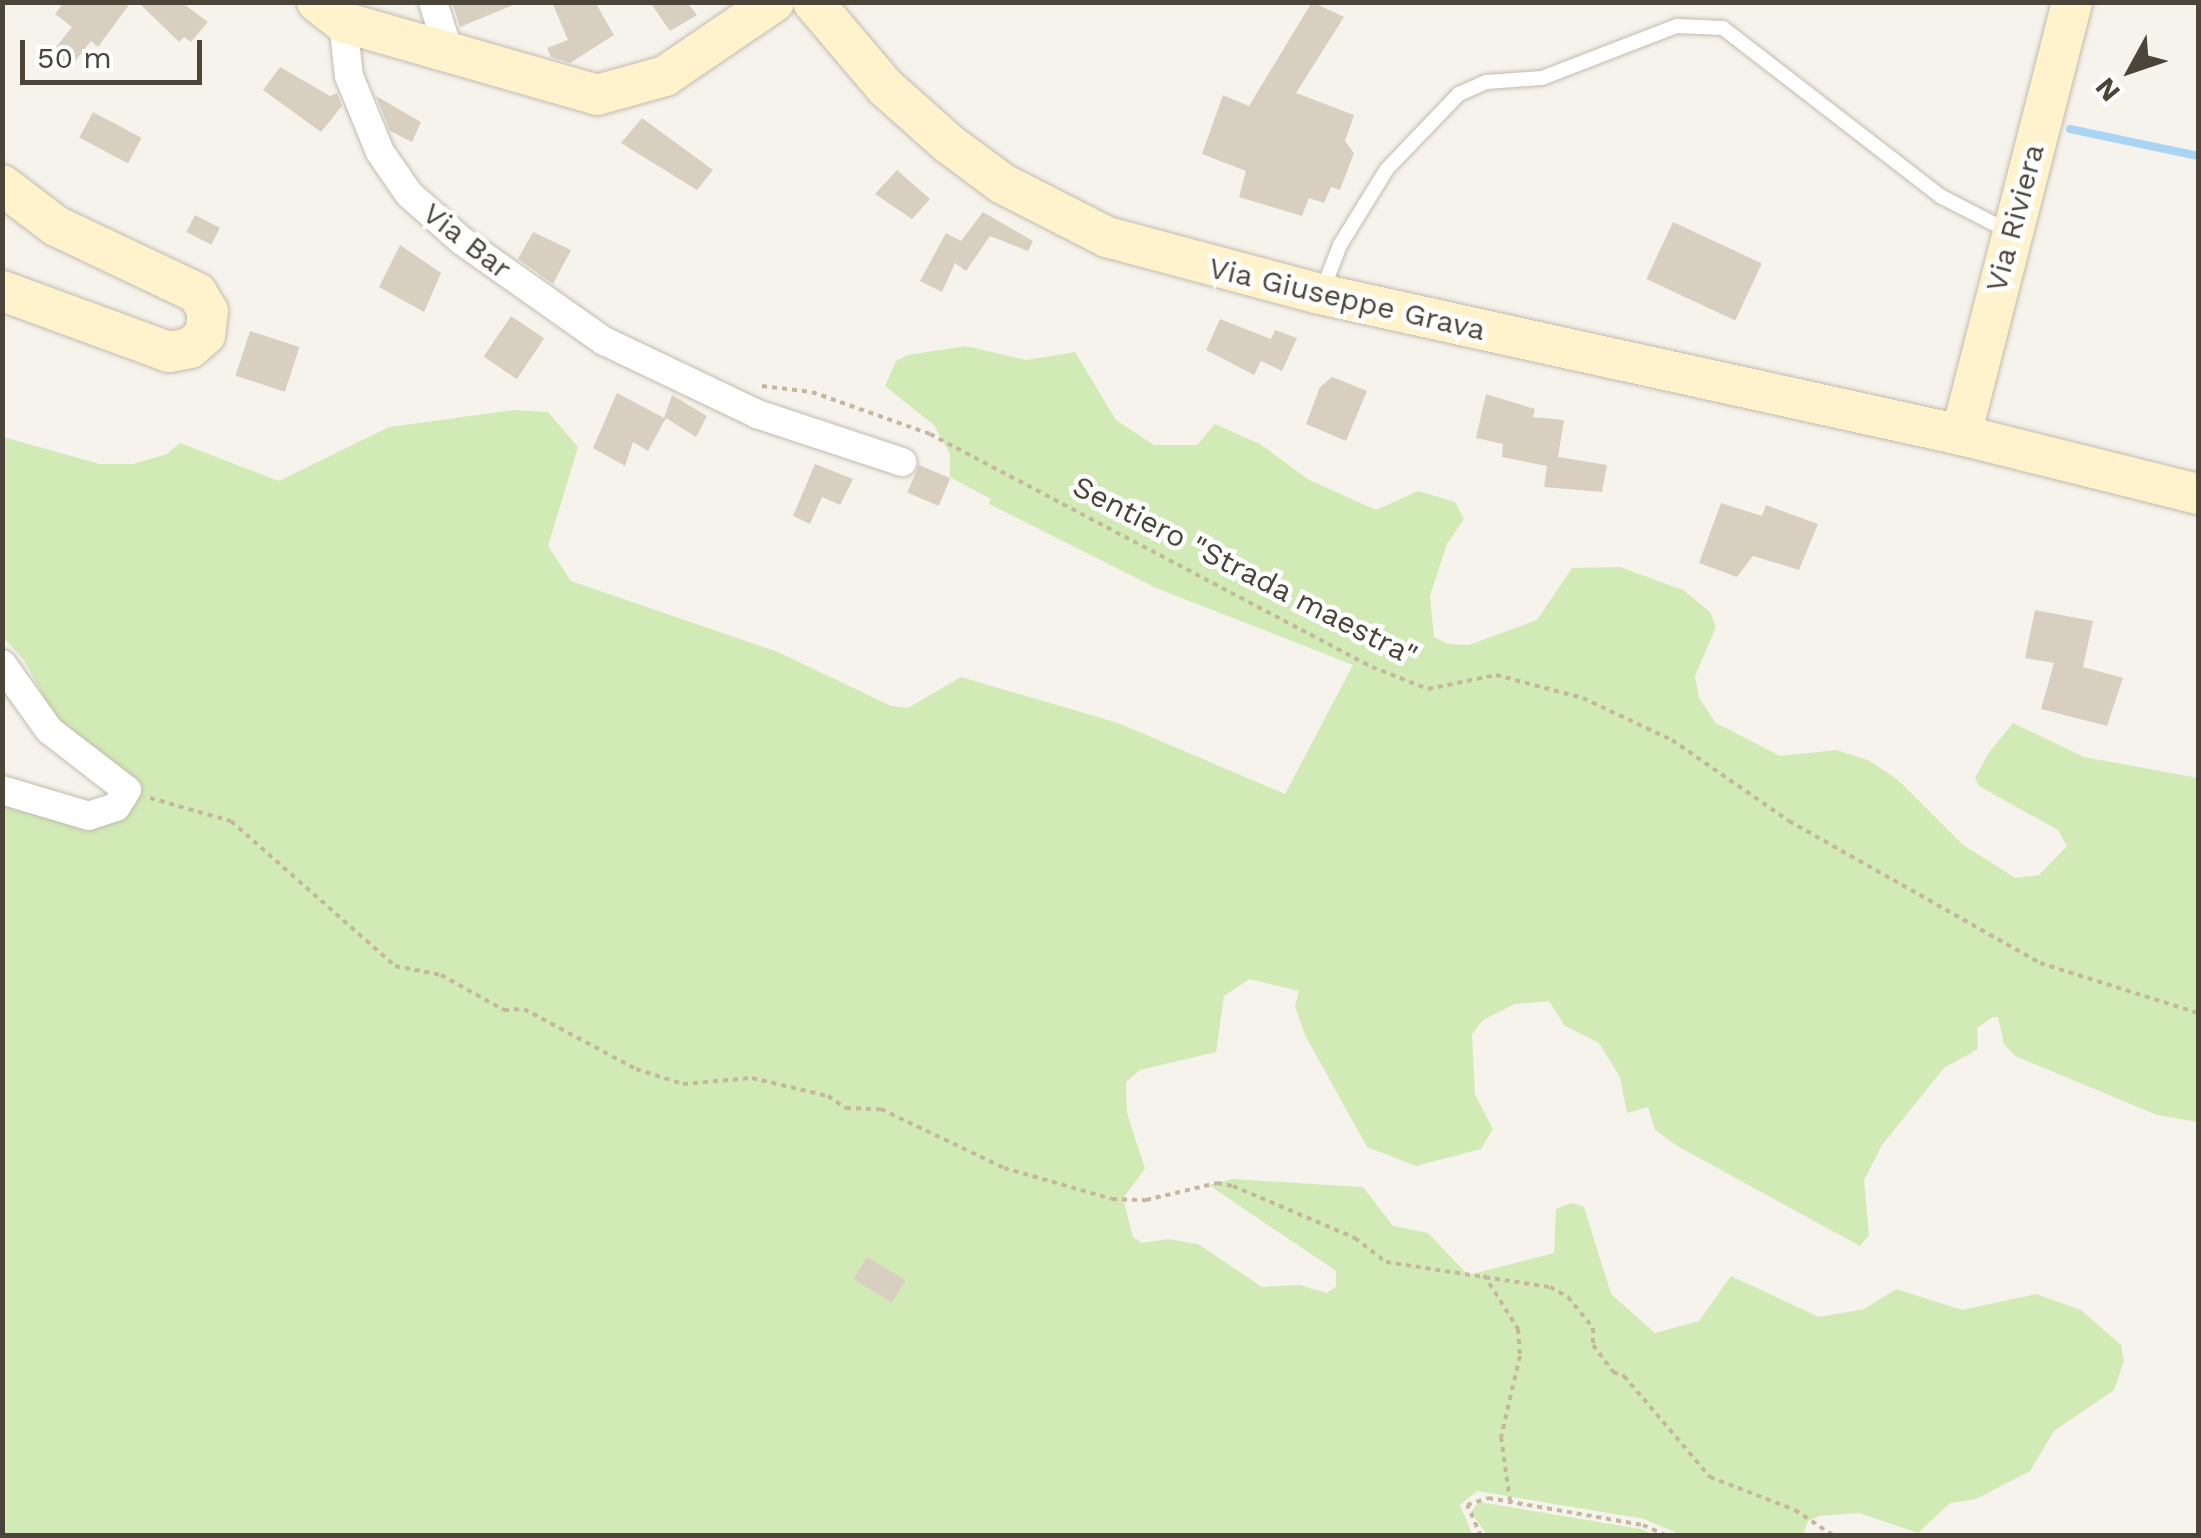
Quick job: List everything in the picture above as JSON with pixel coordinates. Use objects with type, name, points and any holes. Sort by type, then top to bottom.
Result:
[{"type":"main road","points":[[330,12],[450,56],[583,94],[611,94],[665,76],[774,2]]},
{"type":"main road","name":"Via Giuseppe Grava","points":[[813,2],[885,87],[1003,184],[1107,237],[1320,294],[1961,435],[2198,494]]},
{"type":"main road","name":"Via Riviera","points":[[1961,435],[2072,2]]},
{"type":"main road","points":[[2,185],[56,226],[197,293],[208,311],[205,335],[169,352],[2,292]]},
{"type":"street","points":[[432,2],[450,56]]},
{"type":"street","name":"Via Bar","points":[[330,12],[380,152],[409,194],[462,241],[604,341],[690,377],[757,414],[902,462]]},
{"type":"street","points":[[2,664],[49,730],[127,790],[116,807],[89,816],[2,790]]},
{"type":"lane","points":[[1320,294],[1340,245],[1388,169],[1459,94],[1486,82],[1542,78],[1677,26],[1723,28],[1942,197],[2011,233]]},
{"type":"path","name":"Sentiero \"Strada maestra\"","points":[[760,386],[812,392],[930,434],[1372,667],[1428,689],[1496,676],[1583,698],[1672,740],[1789,821],[2040,963],[2198,1013]]},
{"type":"path","points":[[127,790],[231,820],[395,966],[441,975],[504,1010],[524,1009],[636,1069],[683,1084],[752,1078],[828,1096],[846,1108],[881,1108],[1004,1168],[1112,1199],[1146,1200],[1216,1183],[1233,1186],[1355,1238],[1386,1262],[1416,1272],[1528,1281],[1568,1297],[1593,1328],[1594,1345],[1613,1372],[1624,1376],[1710,1476],[1795,1510],[1834,1536]]},
{"type":"path","points":[[1484,1275],[1518,1329],[1520,1356],[1500,1437],[1510,1501]]},
{"type":"path","points":[[1480,1536],[1468,1505],[1474,1499],[1510,1501],[1668,1536]]},
{"type":"green space","points":[[966,346],[1026,360],[1075,352],[1116,420],[1154,445],[1197,445],[1215,424],[1260,444],[1309,480],[1376,510],[1418,491],[1455,502],[1464,519],[1447,544],[1430,596],[1434,637],[1448,644],[1469,645],[1537,620],[1572,568],[1620,567],[1683,590],[1710,612],[1716,627],[1695,676],[1699,698],[1716,723],[1780,756],[1836,750],[1868,760],[1897,779],[1962,844],[2015,878],[2039,875],[2067,846],[2058,830],[1979,786],[1975,778],[2013,723],[2084,757],[2198,778],[2198,1122],[2157,1115],[2015,1056],[2004,1044],[1998,1017],[1993,1017],[1977,1028],[1978,1049],[1944,1068],[1882,1145],[1864,1180],[1869,1235],[1860,1246],[1679,1147],[1655,1130],[1648,1107],[1627,1113],[1620,1077],[1599,1043],[1565,1026],[1549,1001],[1515,1004],[1483,1020],[1472,1034],[1475,1095],[1493,1129],[1481,1149],[1416,1166],[1367,1147],[1305,1035],[1295,1006],[1299,991],[1249,979],[1224,996],[1216,1052],[1140,1070],[1126,1082],[1127,1113],[1145,1169],[1123,1198],[1133,1237],[1142,1243],[1168,1239],[1198,1244],[1262,1287],[1299,1285],[1327,1293],[1336,1287],[1336,1271],[1209,1185],[1232,1179],[1363,1187],[1393,1226],[1428,1233],[1468,1275],[1554,1253],[1556,1209],[1571,1203],[1584,1207],[1611,1294],[1655,1333],[1699,1321],[1731,1276],[1819,1317],[1864,1309],[1896,1289],[1962,1310],[2036,1294],[2081,1310],[2121,1345],[2124,1361],[2114,1390],[2054,1431],[2030,1471],[1976,1499],[1950,1503],[1918,1533],[1859,1513],[1820,1516],[1808,1521],[1803,1535],[1681,1535],[1644,1519],[1477,1491],[1460,1505],[1473,1536],[3,1535],[3,800],[121,812],[143,787],[55,718],[24,660],[3,637],[3,437],[100,464],[133,464],[167,454],[180,443],[279,481],[389,427],[514,410],[548,412],[578,447],[548,546],[571,581],[778,652],[891,706],[908,708],[961,677],[1118,723],[1285,794],[1353,665],[1156,588],[989,504],[991,499],[950,477],[950,454],[934,425],[885,386],[896,361],[908,355]]},
{"type":"green space","points":[[1479,1502],[1641,1529],[1655,1535],[1487,1535],[1471,1512]]},
{"type":"building","points":[[64,2],[131,2],[98,47],[91,41],[67,71],[49,56],[72,27],[55,14]]},
{"type":"building","points":[[138,2],[181,2],[208,22],[191,42],[184,37],[179,42]]},
{"type":"building","points":[[452,2],[518,2],[518,3],[460,27]]},
{"type":"building","points":[[552,2],[595,2],[614,35],[570,63],[551,57],[547,48],[568,40]]},
{"type":"building","points":[[650,2],[687,2],[697,15],[670,31]]},
{"type":"building","points":[[1312,2],[1344,17],[1296,93],[1354,115],[1345,141],[1354,153],[1340,190],[1331,187],[1324,203],[1309,198],[1302,216],[1239,197],[1246,171],[1202,154],[1223,95],[1249,106]]},
{"type":"building","points":[[280,67],[330,96],[337,93],[342,106],[321,132],[263,90]]},
{"type":"building","points":[[376,96],[421,122],[412,142],[390,131]]},
{"type":"building","points":[[93,112],[142,138],[128,163],[79,138]]},
{"type":"building","points":[[642,118],[713,170],[697,190],[621,143]]},
{"type":"building","points":[[897,170],[930,199],[912,219],[875,194]]},
{"type":"building","points":[[983,212],[1033,241],[1028,251],[990,236],[966,271],[955,263],[942,292],[920,281],[946,233],[961,241]]},
{"type":"building","points":[[195,215],[220,228],[211,245],[186,232]]},
{"type":"building","points":[[1673,222],[1762,263],[1735,321],[1646,279]]},
{"type":"building","points":[[533,232],[571,250],[553,284],[518,259]]},
{"type":"building","points":[[400,245],[441,273],[424,312],[379,287]]},
{"type":"building","points":[[511,316],[544,338],[517,379],[484,357]]},
{"type":"building","points":[[1220,319],[1271,339],[1275,330],[1297,338],[1282,371],[1261,361],[1254,375],[1206,350]]},
{"type":"building","points":[[250,331],[299,347],[285,392],[235,376]]},
{"type":"building","points":[[1332,377],[1367,391],[1346,441],[1306,424],[1320,387]]},
{"type":"building","points":[[617,393],[664,418],[672,395],[707,416],[696,437],[666,418],[648,451],[633,442],[625,466],[593,448]]},
{"type":"building","points":[[1486,394],[1535,409],[1533,417],[1564,420],[1558,457],[1607,465],[1602,492],[1544,487],[1547,466],[1502,457],[1503,444],[1476,438]]},
{"type":"building","points":[[815,464],[853,479],[840,505],[822,497],[810,524],[793,516]]},
{"type":"building","points":[[919,465],[950,478],[939,506],[907,493]]},
{"type":"building","points":[[1721,503],[1762,516],[1766,505],[1818,524],[1799,570],[1753,556],[1737,577],[1699,563]]},
{"type":"building","points":[[2035,610],[2093,621],[2083,667],[2123,678],[2107,726],[2041,709],[2054,663],[2025,658]]},
{"type":"building","points":[[867,1257],[906,1280],[892,1302],[854,1279]]},
{"type":"waterway","points":[[2070,129],[2198,156]]}]
